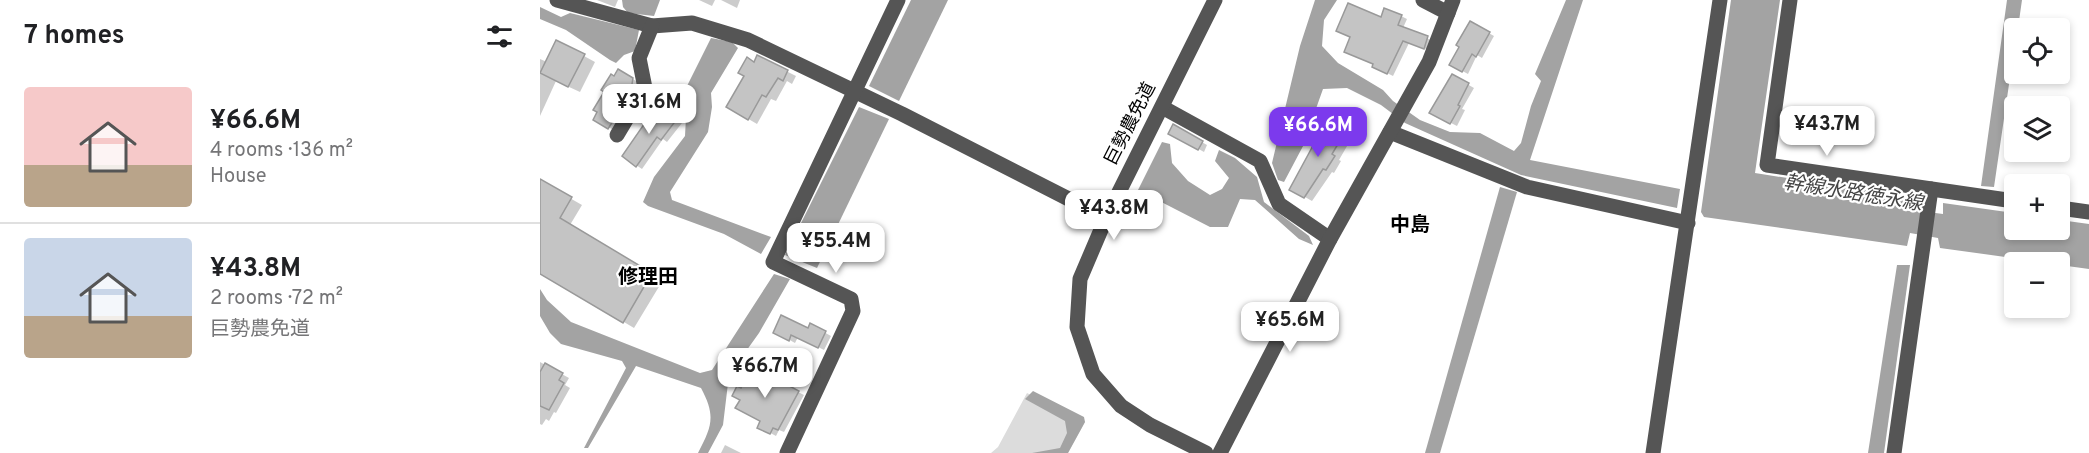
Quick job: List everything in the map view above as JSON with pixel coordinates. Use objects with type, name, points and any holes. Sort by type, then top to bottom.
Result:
[{"type":"street","points":[[557,0],[652,26],[692,23],[748,40],[1106,218]]},
{"type":"street","points":[[787,453],[853,311],[851,299],[773,262],[898,0]]},
{"type":"street","name":"巨勢農免道","points":[[1206,453],[1150,425],[1121,406],[1093,374],[1077,327],[1080,279],[1106,218],[1215,0]]},
{"type":"street","points":[[1220,453],[1330,239],[1429,62],[1450,6],[1423,0]]},
{"type":"street","points":[[1653,453],[1720,0]]},
{"type":"street","points":[[1790,0],[1767,165],[2004,200]]},
{"type":"street","points":[[617,135],[645,88],[639,58],[652,26]]},
{"type":"street","points":[[1162,107],[1260,161],[1279,204],[1330,239]]},
{"type":"street","points":[[1392,127],[1527,187],[1688,223]]},
{"type":"street","points":[[1894,453],[1931,189]]},
{"type":"street","points":[[2070,209],[2089,212]]},
{"type":"shaded area","points":[[1027,393],[1085,422],[1068,453],[991,453],[998,447]]},
{"type":"water","points":[[622,0],[660,0],[654,16],[628,13],[623,7]]},
{"type":"water","points":[[911,0],[948,0],[899,101],[869,86]]},
{"type":"water","points":[[1315,0],[1337,0],[1324,20],[1322,46],[1338,63],[1383,90],[1393,101],[1420,120],[1450,132],[1480,133],[1514,151],[1521,143],[1531,106],[1541,81],[1535,74],[1566,0],[1583,0],[1530,160],[1680,189],[1677,208],[1521,175],[1405,123],[1381,105],[1347,88],[1323,89],[1313,117],[1311,131],[1284,182],[1278,180],[1272,163],[1300,46]]},
{"type":"water","name":"幹線水路徳永線","points":[[1731,0],[1780,0],[1755,173],[1914,198],[1913,210],[1943,214],[1943,203],[2004,212],[2004,240],[2070,240],[2070,221],[2089,224],[2089,269],[2070,266],[2070,252],[2004,252],[2004,257],[1940,248],[1938,238],[1910,233],[1907,246],[1704,217],[1701,212]]},
{"type":"water","points":[[2007,0],[2022,0],[2019,18],[2004,18]]},
{"type":"water","points":[[540,7],[561,17],[570,13],[639,30],[635,51],[624,55],[616,63],[566,30],[540,19]]},
{"type":"water","points":[[2004,21],[2004,84],[2009,84],[2007,96],[2004,96],[2004,118],[1994,187],[1981,186]]},
{"type":"water","points":[[711,38],[732,42],[738,48],[711,93],[712,107],[708,132],[670,192],[672,200],[771,237],[761,254],[724,234],[648,206],[643,202],[654,177],[685,136],[686,117],[681,104],[685,90]]},
{"type":"water","points":[[859,107],[889,119],[817,268],[785,255]]},
{"type":"water","points":[[1162,142],[1170,144],[1172,163],[1188,181],[1210,195],[1222,189],[1229,178],[1215,161],[1219,150],[1235,158],[1257,177],[1264,202],[1309,236],[1313,245],[1299,239],[1255,200],[1240,199],[1228,227],[1210,227],[1138,190]]},
{"type":"water","points":[[1500,187],[1517,192],[1440,453],[1425,453]]},
{"type":"water","points":[[1897,265],[1910,265],[1884,453],[1868,453]]},
{"type":"water","points":[[774,274],[790,279],[759,333],[729,375],[723,425],[708,453],[698,453],[710,421],[709,406],[701,388],[636,366],[588,448],[584,448],[626,368],[622,361],[561,344],[550,333],[540,316],[540,289],[547,300],[571,322],[700,373],[712,370]]},
{"type":"water","points":[[1033,391],[1084,417],[1085,422],[1068,453],[1032,453],[1060,448],[1067,433],[1065,421],[1025,399]]},
{"type":"building","points":[[1348,3],[1381,17],[1384,8],[1402,15],[1398,25],[1428,36],[1424,49],[1403,41],[1387,74],[1372,67],[1373,64],[1344,52],[1350,37],[1336,31]]},
{"type":"building","points":[[1470,21],[1490,32],[1476,57],[1472,54],[1462,72],[1449,65],[1459,47],[1456,45]]},
{"type":"building","points":[[556,40],[585,54],[568,87],[540,73]]},
{"type":"building","points":[[757,55],[788,70],[783,81],[778,78],[766,97],[762,95],[748,120],[726,107],[744,76],[738,73],[747,57],[754,62]]},
{"type":"building","points":[[618,69],[633,78],[632,84],[635,86],[608,129],[593,120],[597,112],[593,110],[604,92],[601,90],[611,74],[614,76]]},
{"type":"building","points":[[1452,74],[1469,83],[1450,124],[1429,113]]},
{"type":"building","points":[[658,104],[677,119],[661,140],[657,137],[636,167],[622,156]]},
{"type":"building","points":[[1328,118],[1347,129],[1332,154],[1335,156],[1326,170],[1323,169],[1304,198],[1289,190]]},
{"type":"building","points":[[1173,124],[1203,141],[1198,150],[1168,134]]},
{"type":"building","points":[[540,179],[572,197],[560,218],[652,273],[623,323],[540,274]]},
{"type":"building","points":[[781,315],[808,328],[810,323],[826,331],[818,348],[791,335],[789,341],[773,333]]},
{"type":"building","points":[[545,363],[563,373],[559,380],[564,383],[549,410],[540,406],[540,372]]},
{"type":"building","points":[[752,364],[799,391],[778,430],[773,428],[770,434],[757,428],[760,421],[735,408],[740,400],[732,396],[737,386],[741,388]]},
{"type":"district","name":"中島","points":[[1410,226]]},
{"type":"district","name":"修理田","points":[[648,278]]}]
